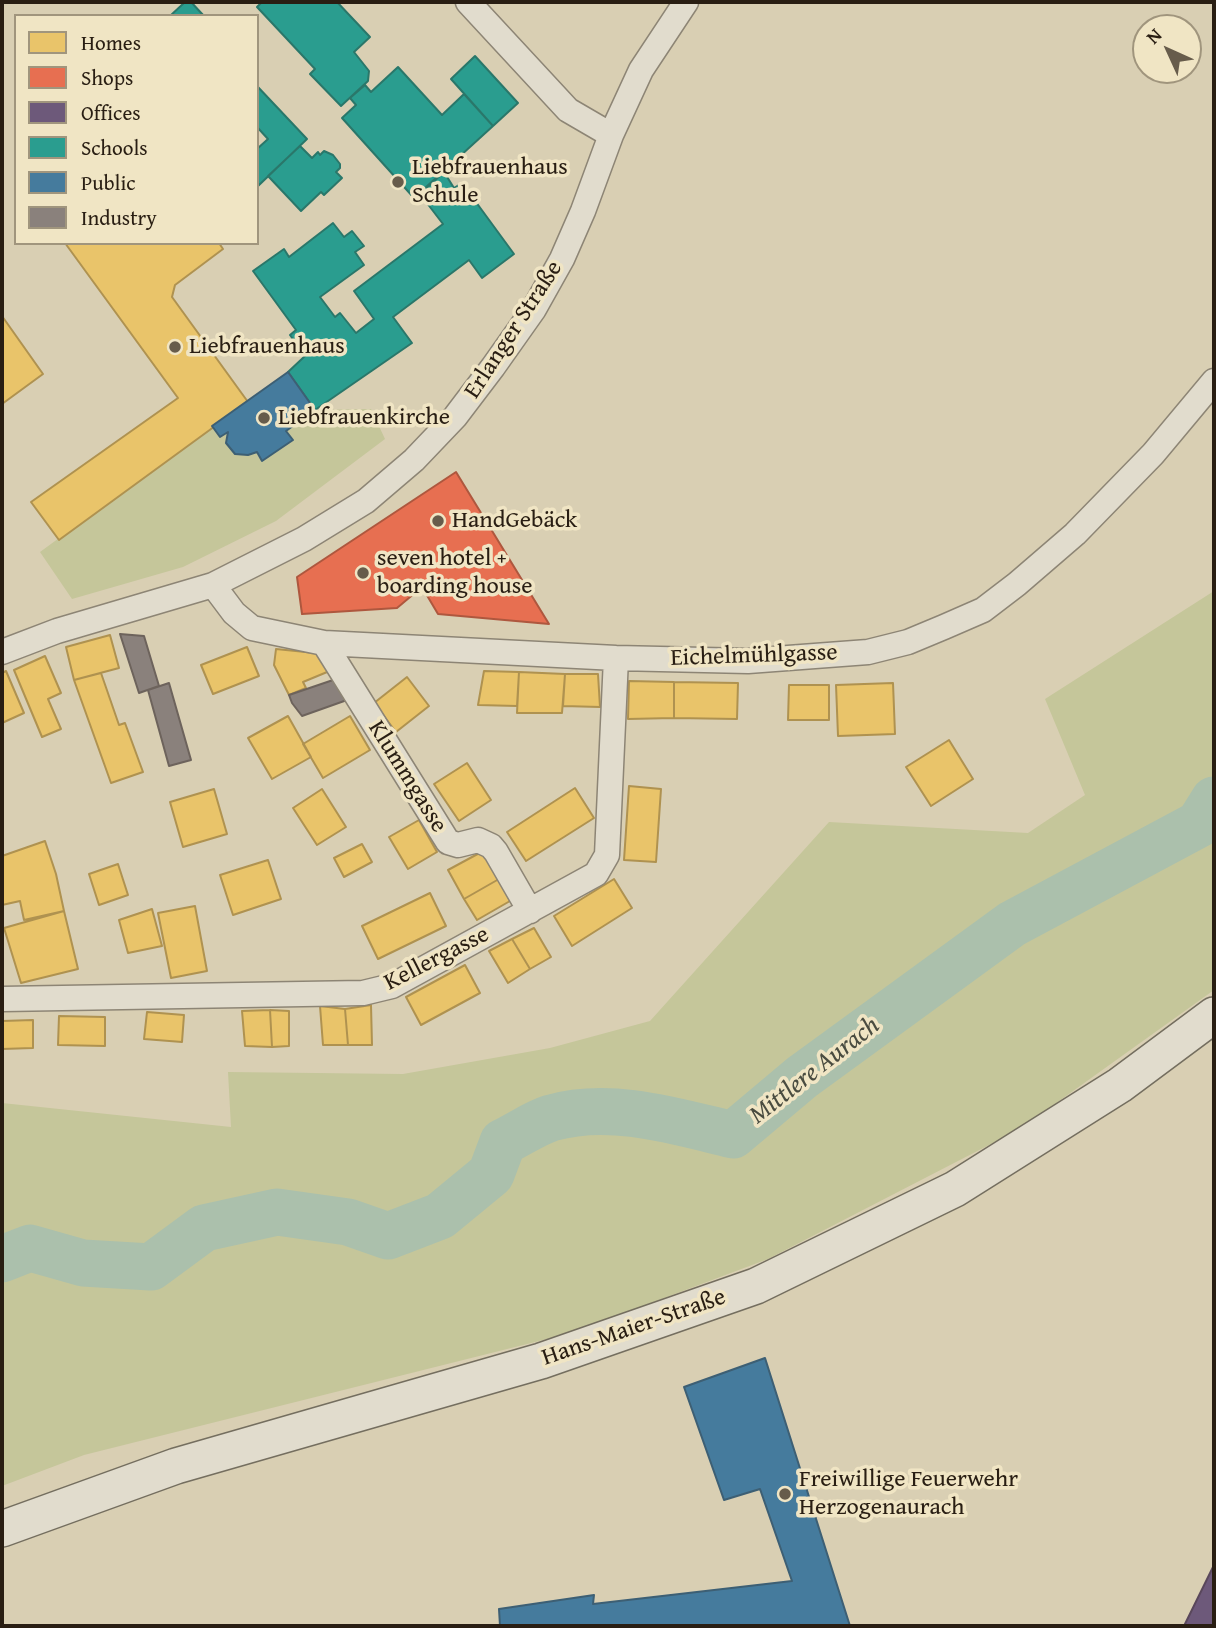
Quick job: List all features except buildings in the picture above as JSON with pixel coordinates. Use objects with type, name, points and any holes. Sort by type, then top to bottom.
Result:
[{"type":"street","points":[[468,2],[568,110],[611,135]]},
{"type":"street","name":"Erlanger Straße","points":[[2,652],[57,631],[214,585],[304,539],[366,501],[414,460],[455,417],[534,309],[562,259],[611,135],[641,70],[686,2]]},
{"type":"street","name":"Eichelmühlgasse","points":[[214,585],[234,613],[252,628],[324,643],[616,658],[748,661],[868,652],[908,642],[983,610],[1017,584],[1074,534],[1153,454],[1214,381]]},
{"type":"street","name":"Klummgasse","points":[[324,643],[447,842],[458,845],[478,840],[491,846],[530,911]]},
{"type":"street","name":"Kellergasse","points":[[2,999],[363,993],[392,986],[530,911],[596,874],[607,855],[616,658]]},
{"type":"street","name":"Hans-Maier-Straße","points":[[2,1529],[176,1466],[541,1361],[756,1286],[955,1189],[1119,1085],[1214,1015]]},
{"type":"green space","points":[[371,409],[385,439],[276,521],[183,567],[72,599],[40,552],[212,426],[228,432],[226,443],[235,454],[248,455],[257,452],[262,461],[293,440],[286,431],[315,410]]},
{"type":"green space","points":[[1214,591],[1214,990],[1020,1129],[768,1259],[571,1333],[84,1455],[2,1486],[2,1103],[231,1127],[228,1072],[403,1074],[550,1048],[650,1021],[829,822],[1028,833],[1085,795],[1045,699]]},
{"type":"waterway","name":"Mittlere Aurach","points":[[2,1259],[30,1248],[83,1263],[151,1267],[204,1228],[277,1212],[348,1222],[388,1236],[440,1216],[491,1174],[503,1142],[545,1120],[574,1113],[620,1112],[643,1115],[733,1135],[802,1077],[1012,924],[1199,824],[1214,800]]},
{"type":"place","name":"Liebfrauenhaus Schule","points":[[398,182]]},
{"type":"place","name":"Liebfrauenhaus","points":[[175,347]]},
{"type":"place","name":"Liebfrauenkirche","points":[[264,418]]},
{"type":"place","name":"HandGebäck","points":[[438,521]]},
{"type":"place","name":"seven hotel + boarding house","points":[[363,573]]},
{"type":"place","name":"Freiwillige Feuerwehr Herzogenaurach","points":[[785,1494]]}]
